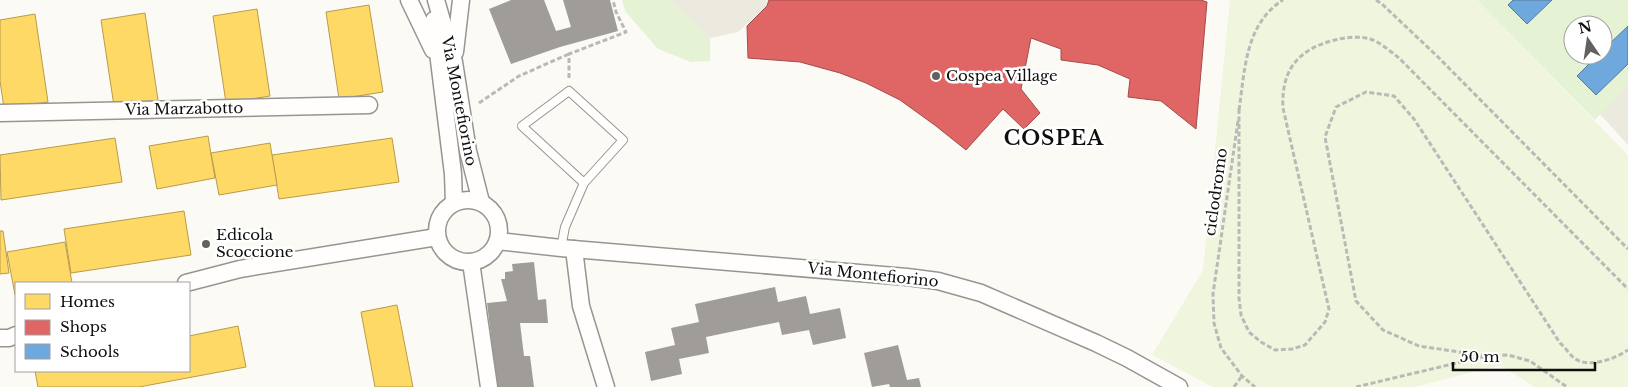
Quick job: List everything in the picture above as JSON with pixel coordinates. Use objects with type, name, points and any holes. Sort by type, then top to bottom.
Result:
[{"type":"street","points":[[409,0],[446,62]]},
{"type":"street","name":"Via Montefiorino","points":[[435,0],[446,62],[481,202],[495,214],[499,222],[500,232],[498,241],[758,263],[938,281],[981,293],[1017,308],[1128,358],[1179,387]]},
{"type":"street","points":[[446,62],[461,0]]},
{"type":"street","name":"Via Montefiorino","points":[[446,62],[454,203]]},
{"type":"street","name":"Via Marzabotto","points":[[0,113],[369,105]]},
{"type":"street","points":[[481,202],[467,200],[454,203],[442,214],[438,221],[438,237],[441,246],[453,258],[471,262],[480,260],[488,255],[498,241]]},
{"type":"street","points":[[190,282],[240,269],[438,237]]},
{"type":"street","points":[[567,248],[581,306],[606,387]]},
{"type":"street","points":[[471,262],[489,387]]},
{"type":"lane","points":[[567,248],[565,227],[584,183],[623,140],[569,91],[522,126],[584,183]]},
{"type":"path","points":[[479,103],[519,76],[626,32],[616,12],[613,0]]},
{"type":"path","name":"ciclodromo","points":[[1255,387],[1242,376],[1221,348],[1214,324],[1213,294],[1250,45],[1256,28],[1265,15],[1284,0]]},
{"type":"path","points":[[1376,0],[1438,56],[1628,249]]},
{"type":"path","points":[[1239,110],[1239,298],[1242,315],[1249,332],[1275,350],[1292,350],[1306,345],[1325,322],[1329,309],[1283,108],[1282,92],[1294,64],[1307,50],[1341,38],[1356,37],[1371,40],[1399,58],[1628,289]]},
{"type":"path","points":[[569,54],[569,91]]},
{"type":"path","points":[[1486,356],[1419,346],[1383,330],[1356,301],[1325,137],[1336,107],[1366,92],[1394,96],[1414,119],[1560,343],[1575,359],[1593,363],[1616,358],[1628,350]]},
{"type":"path","points":[[1356,387],[1486,356],[1508,355],[1530,361],[1567,387]]},
{"type":"path","points":[[1234,387],[1242,376]]},
{"type":"green space","points":[[622,0],[670,0],[710,38],[710,61],[691,62],[658,49],[625,11]]},
{"type":"green space","points":[[1230,0],[1477,0],[1628,155],[1628,387],[1534,387],[1500,365],[1415,387],[1213,387],[1152,355],[1203,270]]},
{"type":"green space","points":[[1477,0],[1513,0],[1509,5],[1527,24],[1552,0],[1628,0],[1628,26],[1613,40],[1613,15],[1563,15],[1563,65],[1588,65],[1577,76],[1596,95],[1628,64],[1628,85],[1595,120]]},
{"type":"shaded area","points":[[670,0],[769,0],[767,6],[738,32],[710,38]]},
{"type":"shaded area","points":[[1628,85],[1628,145],[1600,114]]},
{"type":"building: Homes","points":[[369,5],[383,92],[339,99],[326,12]]},
{"type":"building: Homes","points":[[257,9],[270,96],[226,103],[213,16]]},
{"type":"building: Homes","points":[[145,13],[158,100],[114,106],[101,20]]},
{"type":"building: Homes","points":[[35,14],[48,102],[4,108],[0,81],[0,20]]},
{"type":"building: Homes","points":[[208,136],[215,178],[157,189],[149,146]]},
{"type":"building: Homes","points":[[115,138],[122,182],[1,200],[0,155]]},
{"type":"building: Homes","points":[[392,138],[399,182],[279,199],[272,155]]},
{"type":"building: Homes","points":[[270,143],[277,185],[219,195],[211,153]]},
{"type":"building: Homes","points":[[184,211],[191,255],[71,273],[64,229]]},
{"type":"building: Homes","points":[[0,231],[3,231],[9,273],[0,274]]},
{"type":"building: Homes","points":[[65,242],[72,282],[15,282],[15,295],[7,252]]},
{"type":"building: Homes","points":[[397,305],[413,387],[375,387],[361,312]]},
{"type":"building: Homes","points":[[238,326],[246,367],[139,387],[38,387],[35,372],[190,372],[190,336]]},
{"type":"building: Shops","name":"Cospea Village","points":[[769,0],[1201,0],[1207,2],[1196,129],[1161,101],[1128,97],[1130,79],[1098,65],[1061,60],[1061,49],[1031,38],[1021,89],[1040,113],[1024,129],[1003,109],[966,150],[900,100],[866,83],[840,73],[800,62],[748,58],[747,26],[767,6]]},
{"type":"building: Schools","points":[[1513,0],[1552,0],[1527,24],[1508,5]]},
{"type":"building: Schools","points":[[1628,26],[1628,64],[1596,95],[1577,76],[1588,65],[1613,65],[1613,40]]},
{"type":"building: Other","points":[[511,0],[544,0],[556,31],[571,27],[563,0],[610,0],[618,31],[560,47],[511,64],[489,9]]},
{"type":"building: Other","points":[[534,262],[538,300],[546,299],[548,323],[520,323],[524,356],[530,356],[534,387],[497,387],[487,303],[507,301],[501,279],[505,279],[505,272],[513,271],[512,264]]},
{"type":"building: Other","points":[[775,287],[778,302],[806,296],[810,314],[840,308],[846,338],[813,345],[809,330],[782,335],[779,322],[706,337],[709,353],[679,359],[682,374],[651,381],[645,352],[675,345],[671,328],[699,322],[695,304]]},
{"type":"building: Other","points":[[898,345],[907,380],[919,378],[921,387],[890,387],[889,384],[872,387],[864,353]]},
{"type":"place","name":"Cospea Village","points":[[936,76]]},
{"type":"place","name":"Edicola Scoccione","points":[[206,244]]},
{"type":"district","name":"COSPEA","points":[[1054,138]]}]
